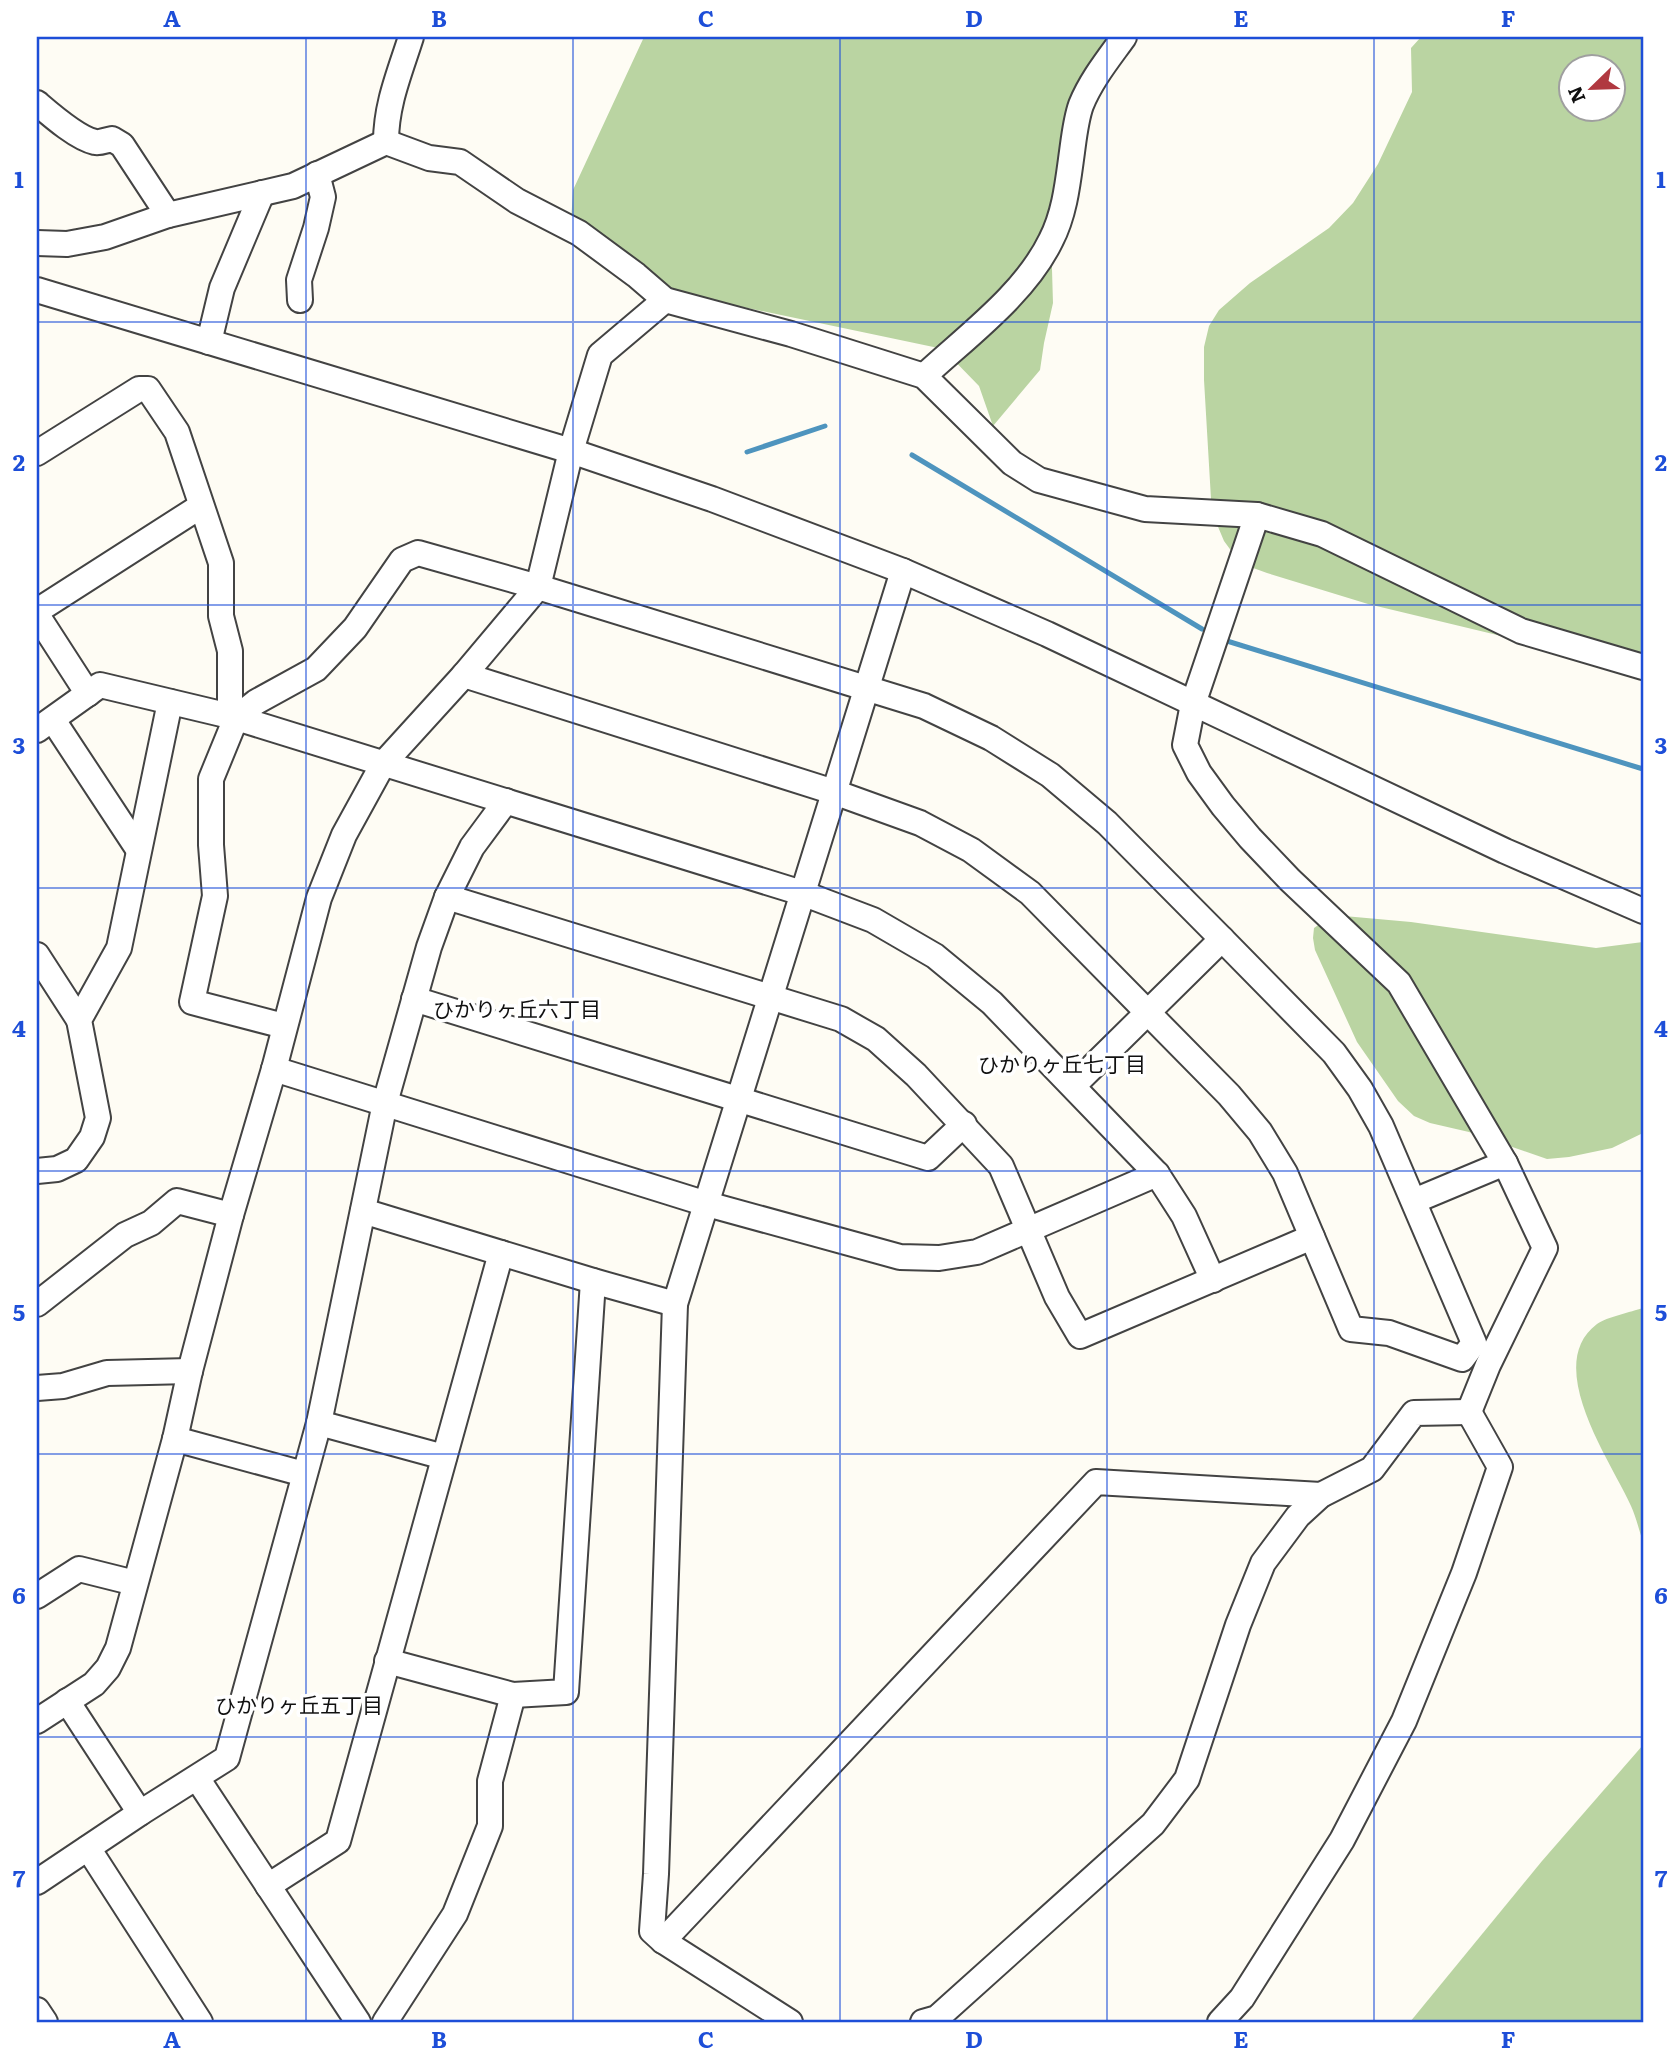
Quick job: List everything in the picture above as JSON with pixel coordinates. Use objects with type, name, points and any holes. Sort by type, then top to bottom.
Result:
[{"type":"street","points":[[386,142],[386,121],[394,86],[411,37]]},
{"type":"street","points":[[923,376],[1022,286],[1052,239],[1068,186],[1080,106],[1092,83],[1124,37]]},
{"type":"street","points":[[37,103],[84,138],[98,143],[112,139],[122,145],[168,215]]},
{"type":"street","points":[[37,243],[67,244],[105,237],[168,215],[292,186],[386,142],[429,158],[460,162],[517,201],[579,233],[665,300],[791,334],[923,376],[1012,463],[1039,480],[1145,509],[1257,515],[1322,534],[1521,631],[1643,667]]},
{"type":"street","points":[[300,300],[299,280],[323,197],[317,174]]},
{"type":"street","points":[[209,342],[222,288],[261,193]]},
{"type":"street","points":[[37,290],[571,451],[712,499],[903,571],[1047,634],[1506,851],[1643,911]]},
{"type":"street","points":[[37,1721],[94,1684],[108,1668],[118,1648],[175,1439],[231,1216],[274,1069],[318,898],[344,835],[383,764],[464,675],[538,587],[571,451],[600,355],[665,300]]},
{"type":"street","points":[[37,453],[139,389],[148,389],[177,432],[221,563],[221,617],[230,651],[233,717],[211,779],[211,845],[215,896],[192,1002],[284,1026]]},
{"type":"street","points":[[88,694],[37,613],[201,506]]},
{"type":"street","points":[[1257,515],[1194,704],[1185,745],[1199,773],[1223,806],[1290,880],[1399,983],[1505,1163],[1545,1248],[1488,1365],[1469,1412]]},
{"type":"street","points":[[233,717],[316,669],[355,628],[402,560],[418,553],[538,587],[924,706],[991,738],[1050,775],[1107,823],[1334,1053],[1360,1089],[1381,1126],[1474,1343],[1462,1359],[1389,1333],[1351,1329],[1285,1173],[1260,1132],[1229,1095],[1030,893],[971,850],[920,823],[834,792],[464,675]]},
{"type":"street","points":[[790,2022],[663,1941],[652,1931],[657,1860],[675,1304],[903,571]]},
{"type":"street","points":[[138,849],[45,725],[100,685],[233,717],[802,893],[873,920],[935,956],[992,1003],[1157,1174],[1184,1216],[1213,1280]]},
{"type":"street","points":[[79,1020],[119,948],[170,702]]},
{"type":"street","points":[[37,1882],[227,1758],[319,1423],[385,1103],[429,947],[447,897],[472,847],[506,801]]},
{"type":"street","points":[[447,897],[841,1019],[876,1040],[916,1075],[1001,1166],[1057,1297],[1080,1336],[1312,1237]]},
{"type":"street","points":[[1073,1086],[1222,939]]},
{"type":"street","points":[[37,955],[79,1020],[98,1118],[92,1137],[76,1160],[57,1169],[37,1171]]},
{"type":"street","points":[[414,999],[928,1158],[964,1124]]},
{"type":"street","points":[[274,1069],[707,1203],[901,1256],[939,1258],[977,1252],[1157,1174]]},
{"type":"street","points":[[1414,1201],[1505,1163]]},
{"type":"street","points":[[37,1304],[125,1235],[151,1223],[177,1200],[231,1216]]},
{"type":"street","points":[[363,1211],[675,1304]]},
{"type":"street","points":[[268,1886],[338,1841],[501,1252]]},
{"type":"street","points":[[387,1661],[513,1695],[566,1692],[593,1281]]},
{"type":"street","points":[[37,1388],[63,1386],[107,1373],[190,1371]]},
{"type":"street","points":[[934,2021],[1153,1824],[1187,1779],[1237,1625],[1264,1563],[1297,1516],[1321,1495],[1372,1469],[1414,1413],[1469,1412]]},
{"type":"street","points":[[1220,2022],[1242,1998],[1342,1840],[1404,1721],[1464,1573],[1500,1467],[1469,1412]]},
{"type":"street","points":[[319,1423],[444,1457]]},
{"type":"street","points":[[175,1439],[304,1474]]},
{"type":"street","points":[[663,1941],[1096,1482],[1321,1495]]},
{"type":"street","points":[[37,1596],[79,1569],[135,1583]]},
{"type":"street","points":[[385,2022],[455,1914],[485,1839],[490,1826],[490,1781],[513,1695]]},
{"type":"street","points":[[67,1701],[140,1813]]},
{"type":"street","points":[[197,1778],[358,2022]]},
{"type":"street","points":[[88,1848],[200,2022]]},
{"type":"street","points":[[37,2010],[44,2022]]},
{"type":"green space","points":[[644,37],[1126,37],[1098,90],[1051,236],[1053,303],[1040,370],[993,426],[979,386],[943,349],[643,286],[571,223],[573,190]]},
{"type":"green space","points":[[1421,37],[1643,37],[1643,656],[1518,640],[1368,604],[1267,573],[1245,565],[1235,556],[1224,541],[1216,522],[1211,499],[1204,380],[1204,347],[1209,326],[1219,310],[1250,283],[1329,228],[1353,203],[1378,164],[1412,92],[1411,48]]},
{"type":"green space","points":[[1344,916],[1411,922],[1596,948],[1643,942],[1643,1133],[1612,1148],[1547,1159],[1414,1116],[1398,1101],[1357,1042],[1315,950],[1314,928],[1327,919]]},
{"type":"green space","points":[[1643,1308],[1643,1542],[1631,1506],[1586,1414],[1578,1388],[1576,1363],[1582,1342],[1597,1324]]},
{"type":"green space","points":[[1643,1745],[1643,2022],[1410,2022],[1542,1861]]},
{"type":"waterway","points":[[747,452],[825,426]]},
{"type":"waterway","points":[[912,455],[1202,629]]},
{"type":"waterway","points":[[1227,641],[1643,769]]},
{"type":"district","name":"ひかりヶ丘六丁目","points":[[517,1010]]},
{"type":"district","name":"ひかりヶ丘七丁目","points":[[1062,1065]]},
{"type":"district","name":"ひかりヶ丘五丁目","points":[[299,1706]]}]
